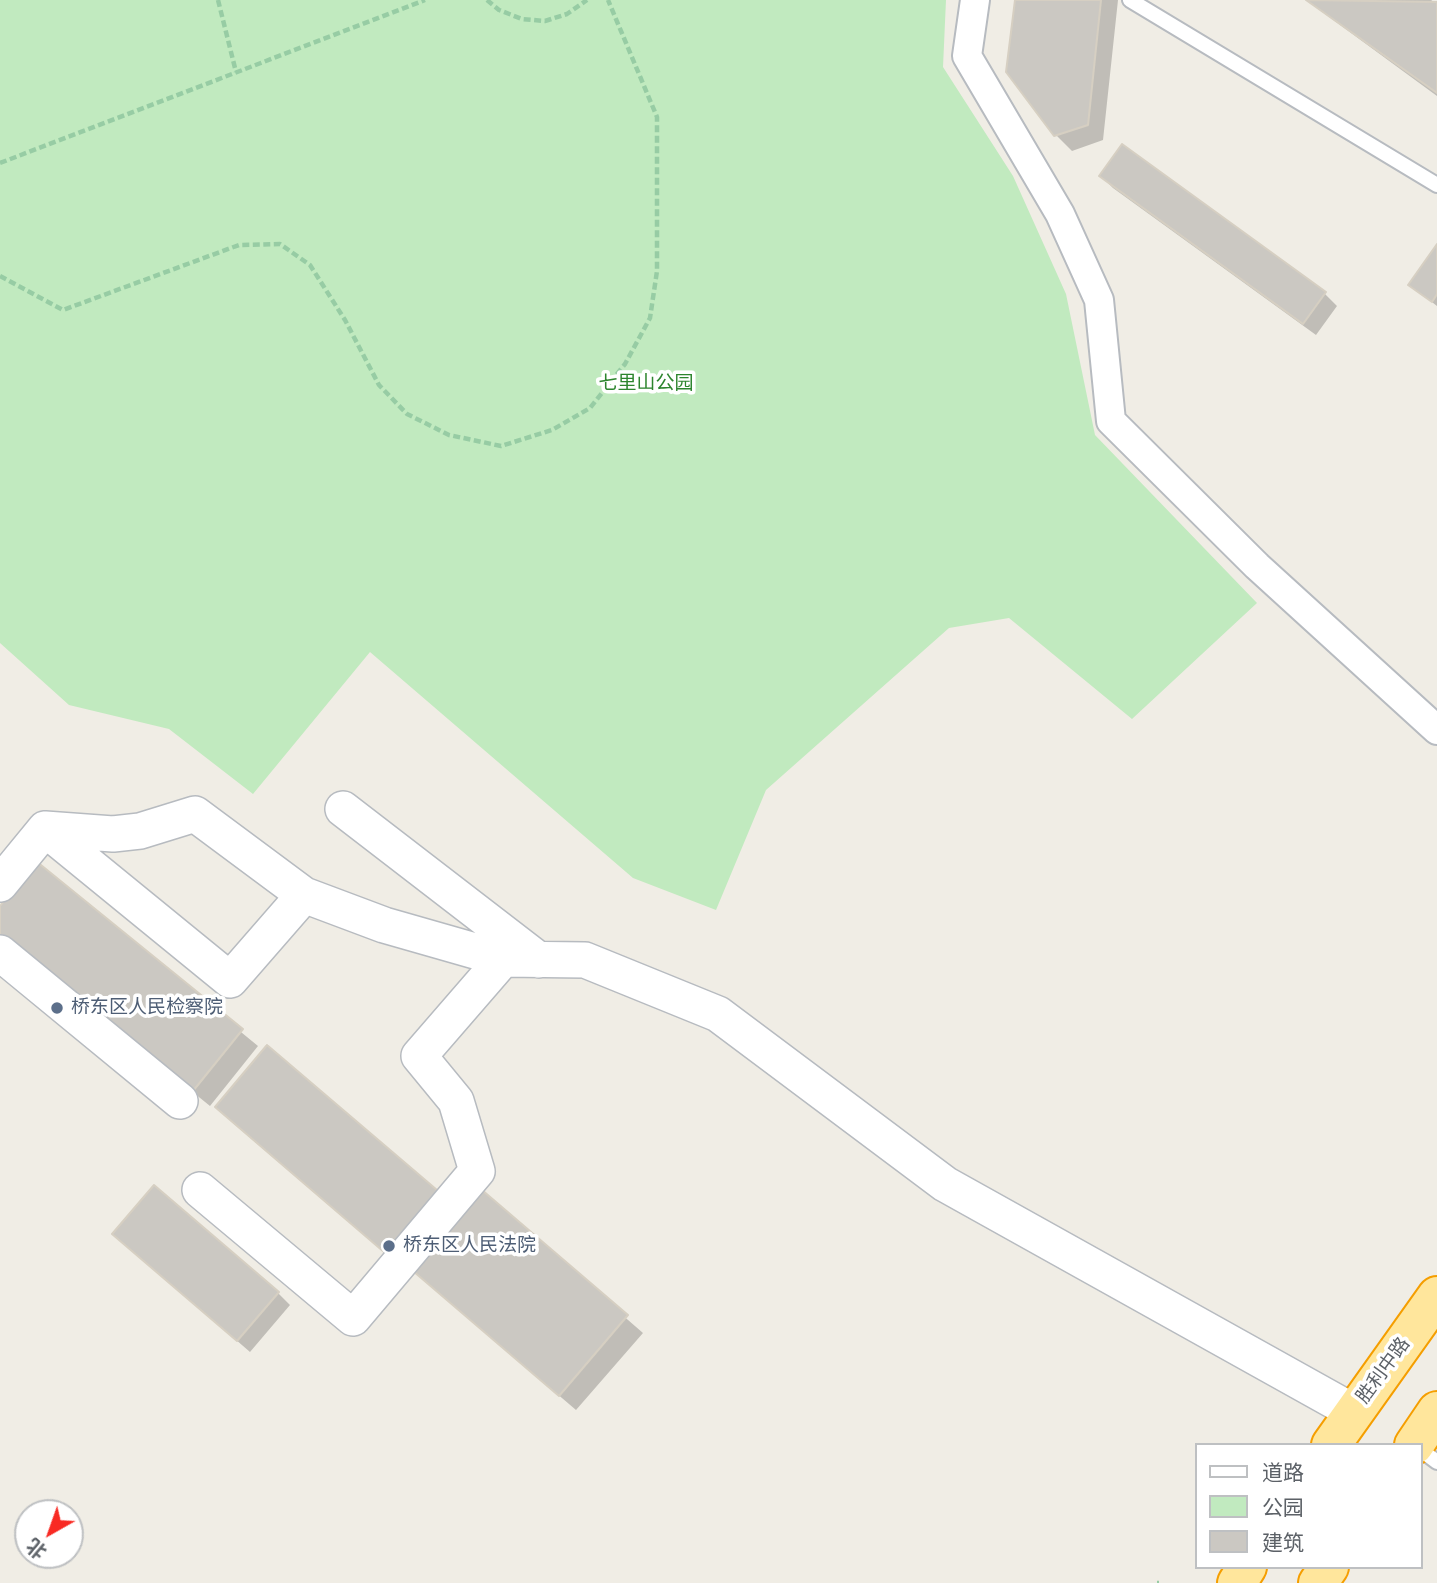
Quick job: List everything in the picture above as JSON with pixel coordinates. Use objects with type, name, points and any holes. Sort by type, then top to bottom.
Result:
[{"type":"highway","name":"胜利中路","points":[[1332,1443],[1437,1296]]},
{"type":"highway","points":[[1415,1443],[1437,1411]]},
{"type":"street","points":[[975,0],[967,56],[1060,214],[1099,300],[1111,421],[1257,566],[1437,730]]},
{"type":"street","points":[[343,809],[539,960]]},
{"type":"street","points":[[45,829],[113,834],[140,831],[195,814],[304,895],[384,925],[503,959],[585,961],[718,1014],[945,1184],[1354,1412]]},
{"type":"street","points":[[0,884],[45,829]]},
{"type":"street","points":[[45,829],[230,980],[304,895]]},
{"type":"street","points":[[0,953],[180,1101]]},
{"type":"street","points":[[200,1190],[353,1318],[477,1171],[456,1101],[419,1056],[503,959]]},
{"type":"lane","points":[[1130,0],[1437,185]]},
{"type":"path","points":[[218,0],[236,72]]},
{"type":"path","points":[[0,163],[425,0]]},
{"type":"path","points":[[487,0],[499,10],[522,19],[545,21],[567,14],[587,0]]},
{"type":"path","points":[[0,276],[64,310],[239,245],[280,244],[310,265],[345,320],[379,385],[407,414],[449,435],[501,446],[552,430],[590,408],[625,364],[650,318],[657,271],[657,117],[608,0]]},
{"type":"green space","name":"七里山公园","points":[[0,0],[946,0],[943,67],[1013,176],[1066,294],[1095,435],[1257,603],[1132,719],[1009,618],[949,628],[766,790],[716,910],[633,878],[370,652],[253,794],[169,729],[69,705],[0,643]]},
{"type":"building","points":[[1015,0],[1101,0],[1088,125],[1054,136],[1006,72]]},
{"type":"building","points":[[1306,0],[1437,2],[1437,93]]},
{"type":"building","points":[[1122,144],[1326,292],[1303,324],[1099,176]]},
{"type":"building","points":[[1437,244],[1437,294],[1432,302],[1408,285]]},
{"type":"building","points":[[36,861],[243,1029],[193,1091],[0,936],[0,906]]},
{"type":"building","points":[[267,1045],[444,1196],[391,1258],[215,1107]]},
{"type":"building","points":[[154,1185],[279,1292],[237,1341],[112,1234]]},
{"type":"building","points":[[482,1190],[628,1315],[559,1396],[413,1271]]},
{"type":"place","name":"桥东区人民检察院","points":[[57,1008]]},
{"type":"place","name":"桥东区人民法院","points":[[389,1246]]}]
